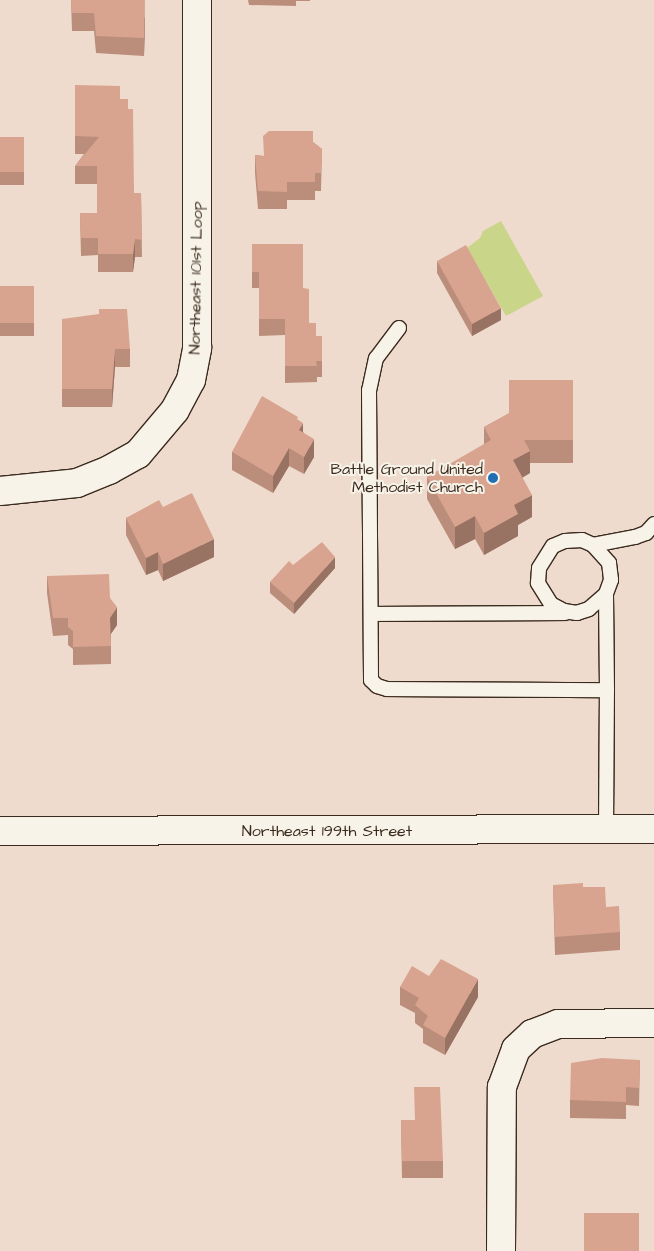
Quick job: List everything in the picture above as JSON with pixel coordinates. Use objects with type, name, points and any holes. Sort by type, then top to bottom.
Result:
[{"type":"street","name":"Northeast 101st Loop","points":[[0,490],[76,482],[109,470],[138,454],[175,410],[190,380],[197,348],[196,0]]},
{"type":"street","name":"Northeast 199th Street","points":[[0,831],[654,829]]},
{"type":"street","points":[[501,1251],[502,1087],[505,1070],[516,1049],[540,1030],[570,1023],[654,1023]]},
{"type":"lane","points":[[399,328],[376,358],[369,390],[371,680],[376,686],[607,690]]},
{"type":"lane","points":[[593,545],[641,535],[654,524]]},
{"type":"lane","points":[[606,628],[599,618],[577,612],[564,611],[551,604],[538,583],[539,568],[553,546],[565,541],[582,540],[593,545],[609,563],[611,580],[606,594],[607,690],[606,828]]},
{"type":"lane","points":[[371,614],[577,612],[589,609],[606,594]]},
{"type":"green space","points":[[501,221],[543,296],[506,316],[467,248],[480,238],[483,231]]},
{"type":"building","points":[[71,0],[145,0],[144,38],[96,36],[94,13],[72,13]]},
{"type":"building","points":[[75,85],[120,86],[120,99],[128,99],[128,109],[133,109],[134,193],[141,193],[142,240],[135,239],[133,254],[98,254],[98,238],[81,238],[80,213],[97,213],[97,166],[75,166],[99,137],[75,136]]},
{"type":"building","points":[[269,131],[313,131],[313,142],[322,149],[321,173],[315,173],[315,182],[287,182],[287,192],[258,191],[255,155],[264,156],[263,136]]},
{"type":"building","points":[[0,137],[24,137],[24,172],[0,172]]},
{"type":"building","points":[[252,244],[303,244],[303,288],[309,289],[309,323],[316,323],[316,336],[322,336],[322,361],[316,361],[317,366],[285,366],[285,319],[259,319],[259,272],[252,272]]},
{"type":"building","points":[[466,245],[501,308],[472,324],[437,261]]},
{"type":"building","points":[[0,286],[34,286],[34,323],[0,323]]},
{"type":"building","points":[[99,309],[127,309],[130,349],[115,349],[112,389],[62,389],[62,319],[99,314]]},
{"type":"building","name":"Battle Ground United Methodist Church","points":[[509,380],[573,380],[573,440],[524,440],[530,451],[513,460],[532,495],[514,505],[518,514],[484,533],[475,516],[455,527],[427,477],[491,440],[484,427],[509,413]]},
{"type":"building","points":[[262,396],[298,417],[297,419],[303,423],[299,430],[314,439],[304,457],[289,448],[273,476],[232,452]]},
{"type":"building","points":[[192,493],[214,539],[163,564],[158,552],[146,558],[126,518],[159,500],[163,507]]},
{"type":"building","points":[[322,542],[335,557],[294,603],[270,582],[289,561],[293,565]]},
{"type":"building","points":[[109,574],[110,598],[117,607],[110,618],[111,646],[73,647],[73,631],[68,627],[68,618],[53,618],[47,576]]},
{"type":"building","points":[[583,883],[583,887],[605,887],[606,907],[619,906],[620,932],[555,937],[553,885]]},
{"type":"building","points":[[441,959],[478,979],[445,1038],[423,1025],[428,1016],[415,1005],[419,998],[400,987],[412,966],[429,976]]},
{"type":"building","points":[[602,1058],[640,1060],[639,1088],[626,1087],[626,1102],[570,1100],[571,1063]]},
{"type":"building","points":[[414,1087],[440,1087],[443,1161],[402,1161],[401,1120],[415,1120]]},
{"type":"building","points":[[584,1213],[639,1213],[639,1251],[584,1251]]},
{"type":"place","name":"Battle Ground United Methodist Church","points":[[493,478]]}]
